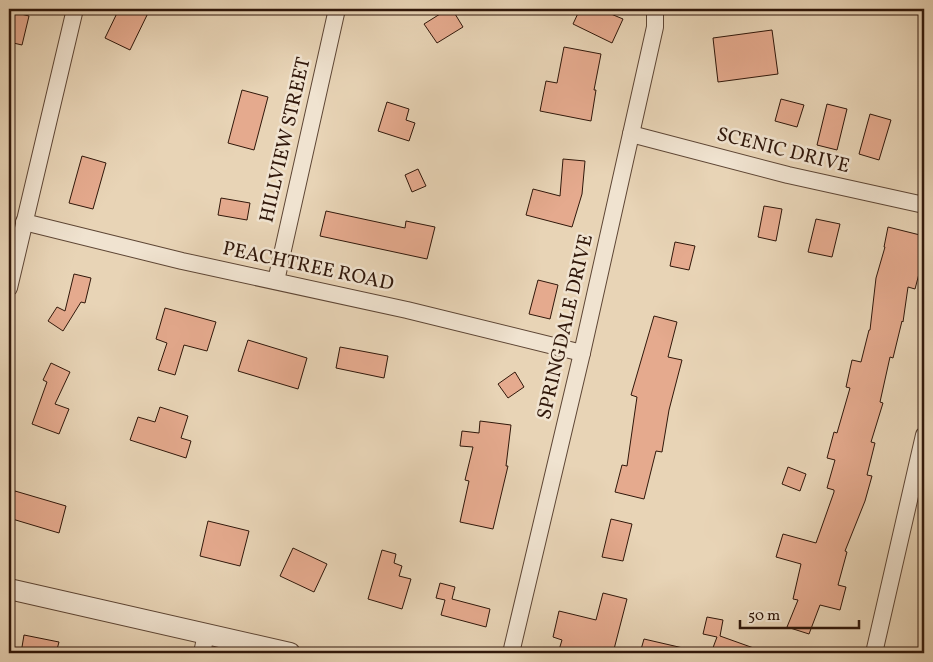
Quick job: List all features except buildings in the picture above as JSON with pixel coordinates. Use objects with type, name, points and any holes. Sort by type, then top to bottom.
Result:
[{"type":"street","points":[[9,288],[75,9]]},
{"type":"street","name":"HILLVIEW STREET","points":[[276,281],[337,9]]},
{"type":"street","name":"SPRINGDALE DRIVE","points":[[511,653],[582,353],[655,27],[655,9]]},
{"type":"street","name":"SCENIC DRIVE","points":[[631,134],[788,175],[924,205]]},
{"type":"street","name":"PEACHTREE ROAD","points":[[24,222],[182,260],[407,310],[582,353]]},
{"type":"street","points":[[874,653],[924,435]]},
{"type":"street","points":[[9,589],[204,644],[290,653]]},
{"type":"railway","points":[[917,9],[924,15]]}]
